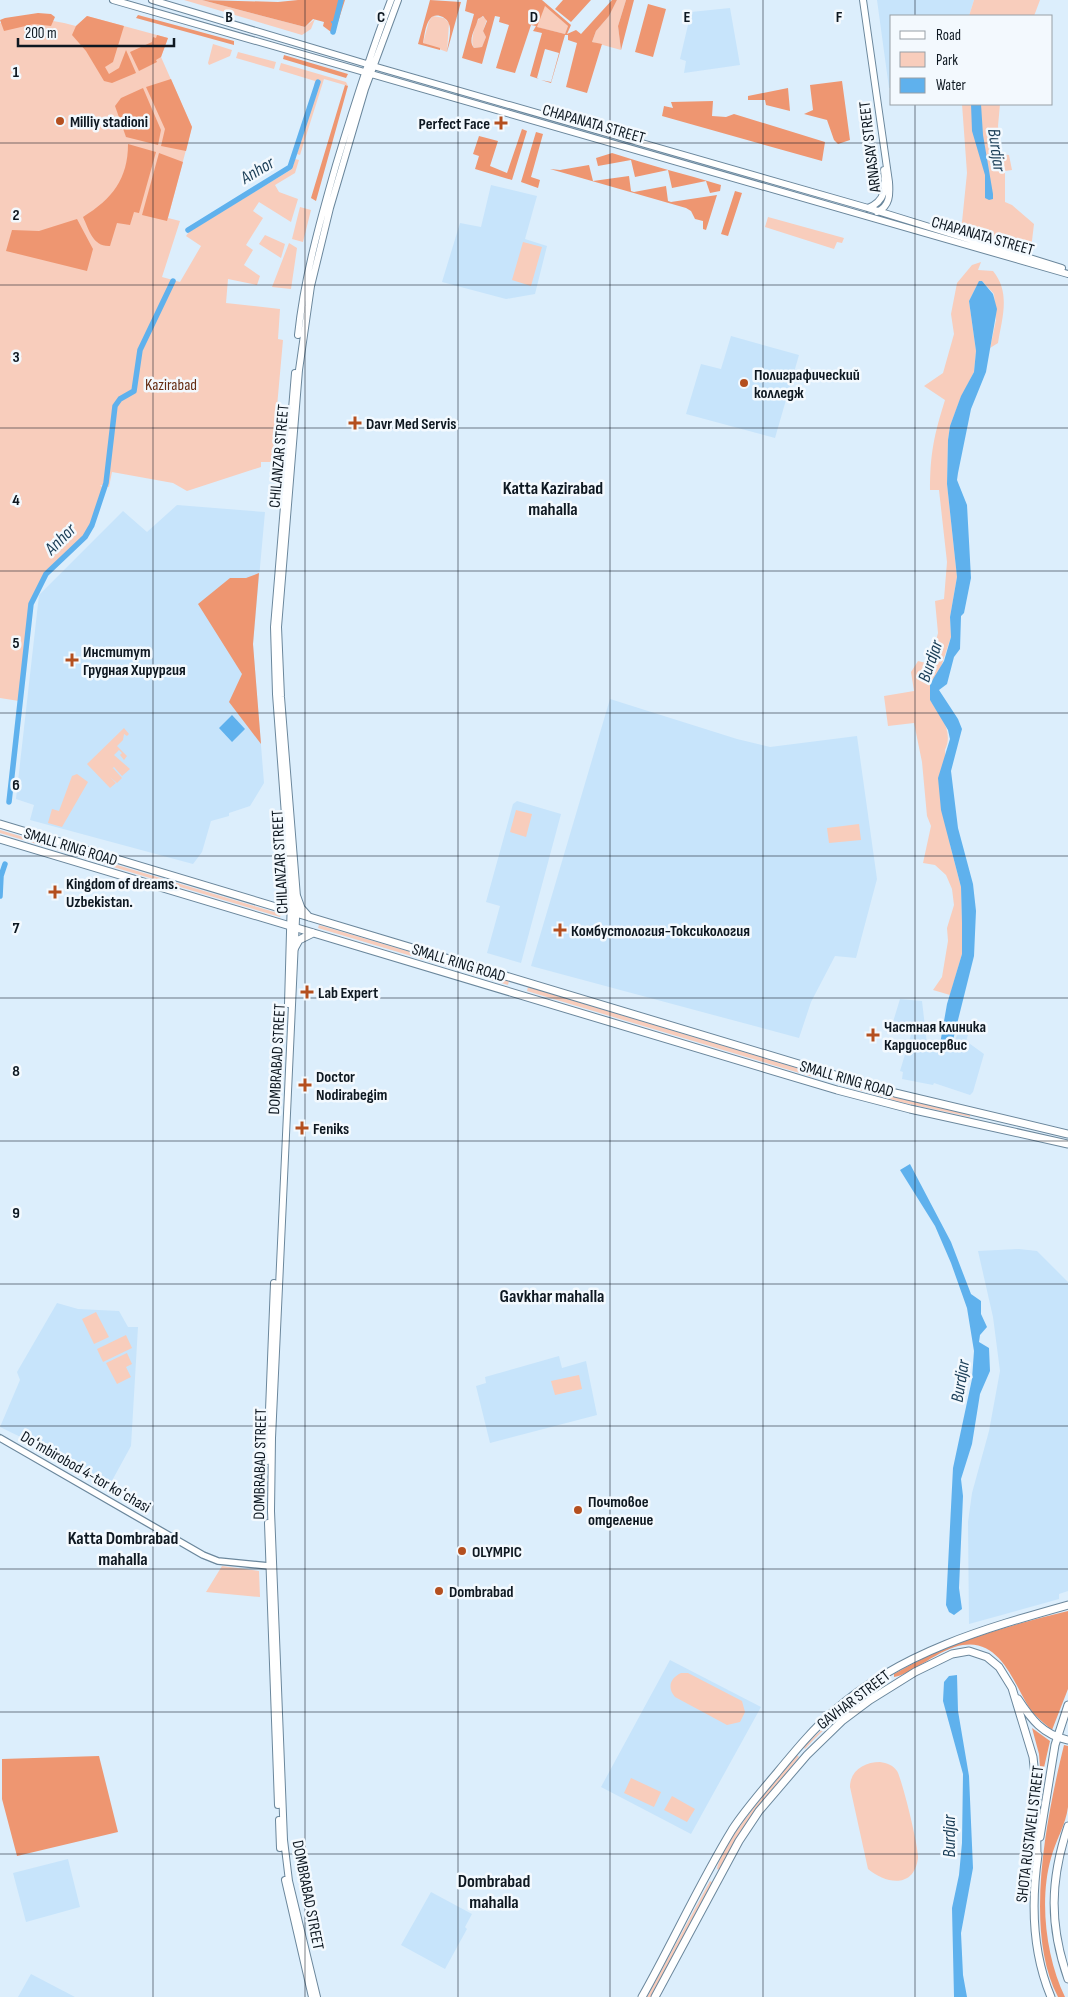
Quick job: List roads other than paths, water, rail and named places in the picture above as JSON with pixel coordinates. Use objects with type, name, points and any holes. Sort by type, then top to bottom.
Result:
[{"type":"main road","name":"CHAPANATA STREET","points":[[112,0],[535,121],[749,178]]},
{"type":"main road","name":"CHAPANATA STREET","points":[[152,0],[599,131],[1068,274]]},
{"type":"main road","name":"CHILANZAR STREET","points":[[293,927],[294,896],[276,694],[274,638],[303,328],[330,208],[367,73],[391,0]]},
{"type":"main road","name":"CHILANZAR STREET","points":[[370,64],[398,0]]},
{"type":"main road","name":"ARNASAY STREET","points":[[859,0],[863,14],[889,182],[888,202],[884,208],[878,212],[867,212]]},
{"type":"main road","name":"ARNASAY STREET","points":[[863,0],[863,14],[885,191],[894,221]]},
{"type":"main road","points":[[291,51],[296,47],[294,41]]},
{"type":"main road","points":[[509,113],[512,106]]},
{"type":"main road","points":[[535,121],[537,113]]},
{"type":"main road","points":[[597,138],[599,131]]},
{"type":"main road","name":"ARNASAY STREET","points":[[867,212],[879,202],[885,191]]},
{"type":"main road","name":"CHAPANATA STREET","points":[[878,212],[894,221]]},
{"type":"main road","name":"CHAPANATA STREET","points":[[997,251],[1068,270]]},
{"type":"main road","name":"SMALL RING ROAD","points":[[0,824],[826,1073],[895,1093],[1068,1134]]},
{"type":"main road","name":"SMALL RING ROAD","points":[[0,839],[823,1086],[910,1109],[1068,1144]]},
{"type":"main road","points":[[276,907],[285,905],[294,896],[309,917]]},
{"type":"main road","name":"DOMBRABAD STREET","points":[[272,1566],[272,1438],[294,949],[293,927]]},
{"type":"main road","name":"DOMBRABAD STREET","points":[[293,927],[289,962],[269,1395],[272,1566],[284,1840],[289,1880],[312,1997]]},
{"type":"main road","points":[[294,949],[299,940],[313,933]]},
{"type":"main road","points":[[516,994],[520,980]]},
{"type":"main road","points":[[823,1086],[826,1073]]},
{"type":"main road","points":[[1026,1134],[1029,1124]]},
{"type":"main road","name":"GAVHAR STREET","points":[[642,1997],[742,1816],[798,1748],[836,1709],[885,1675],[933,1649],[972,1634],[1068,1605]]},
{"type":"main road","name":"GAVHAR STREET","points":[[655,1997],[739,1841],[759,1812],[807,1754],[842,1721],[892,1686],[938,1660],[963,1651],[977,1653],[997,1665],[1012,1688],[1033,1758],[1036,1785],[1037,1858]]},
{"type":"main road","points":[[885,1675],[892,1686]]},
{"type":"main road","points":[[1012,1688],[1036,1723],[1046,1733],[1068,1740]]},
{"type":"main road","name":"SHOTA RUSTAVELI STREET","points":[[1051,1997],[1040,1965],[1034,1932],[1034,1902],[1037,1858],[1057,1737],[1068,1705]]},
{"type":"main road","points":[[798,1748],[807,1754]]},
{"type":"main road","name":"SHOTA RUSTAVELI STREET","points":[[1068,1826],[1055,1879],[1054,1915],[1057,1944],[1068,1979]]},
{"type":"main road","points":[[708,1875],[715,1874],[718,1880]]},
{"type":"main road","name":"DOMBRABAD STREET","points":[[306,1961],[317,1997]]},
{"type":"street","name":"Doʻmbirobod 4-tor koʻchasi","points":[[0,1438],[203,1555],[218,1561],[272,1566]]},
{"type":"water","name":"Burdjar","points":[[971,105],[981,105],[983,135],[993,199],[985,198],[985,175],[972,131]]},
{"type":"water","name":"Burdjar","points":[[979,281],[982,281],[993,294],[997,309],[986,372],[971,409],[957,480],[967,505],[971,578],[964,613],[961,616],[960,649],[954,657],[947,684],[939,690],[958,719],[962,729],[951,771],[958,828],[973,884],[976,911],[974,956],[952,1044],[940,1044],[947,1004],[962,954],[961,887],[941,810],[938,778],[950,739],[948,730],[930,700],[930,684],[944,661],[951,637],[950,617],[957,577],[947,484],[948,440],[950,426],[961,396],[974,372],[976,351],[969,301]]},
{"type":"water","points":[[232,715],[245,729],[232,742],[219,728]]},
{"type":"water","name":"Burdjar","points":[[910,1164],[951,1242],[971,1294],[981,1301],[981,1314],[987,1327],[980,1335],[979,1342],[989,1348],[990,1371],[980,1394],[972,1444],[961,1479],[963,1496],[959,1588],[962,1609],[954,1615],[949,1612],[946,1605],[953,1468],[972,1379],[974,1351],[967,1308],[951,1263],[935,1226],[900,1170]]},
{"type":"water","name":"Burdjar","points":[[957,1675],[958,1711],[969,1776],[973,1868],[961,1933],[963,1975],[967,1997],[954,1997],[952,1908],[959,1875],[962,1843],[963,1774],[943,1701],[944,1682],[949,1676]]},
{"type":"waterway","name":"Anhor","points":[[333,32],[341,0]]},
{"type":"waterway","name":"Anhor","points":[[332,22],[335,25]]},
{"type":"waterway","name":"Anhor","points":[[188,230],[290,167],[318,82]]},
{"type":"waterway","name":"Anhor","points":[[9,802],[31,604],[46,574],[85,537],[92,525],[106,483],[115,406],[120,399],[134,391],[140,350],[173,281]]},
{"type":"waterway","name":"Anhor","points":[[0,896],[1,876],[5,864]]},
{"type":"place","name":"Milliy stadioni","points":[[60,121]]},
{"type":"place","name":"Perfect Face","points":[[501,123]]},
{"type":"place","name":"Полиграфический колледж","points":[[744,383]]},
{"type":"place","name":"Davr Med Servis","points":[[355,423]]},
{"type":"place","name":"Институт Грудная Хирургия","points":[[72,660]]},
{"type":"place","name":"Kingdom of dreams. Uzbekistan.","points":[[55,892]]},
{"type":"place","name":"Комбустология-Токсикология","points":[[560,930]]},
{"type":"place","name":"Lab Expert","points":[[307,992]]},
{"type":"place","name":"Частная клиника Кардиосервис","points":[[873,1035]]},
{"type":"place","name":"Doctor Nodirabegim","points":[[305,1085]]},
{"type":"place","name":"Feniks","points":[[302,1128]]},
{"type":"place","name":"Почтовое отделение","points":[[578,1510]]},
{"type":"place","name":"OLYMPIC","points":[[462,1551]]},
{"type":"place","name":"Dombrabad","points":[[439,1591]]},
{"type":"district","name":"Katta Kazirabad mahalla","points":[[553,498]]},
{"type":"district","name":"Gavkhar mahalla","points":[[552,1296]]},
{"type":"district","name":"Katta Dombrabad mahalla","points":[[123,1548]]},
{"type":"district","name":"Dombrabad mahalla","points":[[494,1891]]},
{"type":"park label","name":"Kazirabad","points":[[171,384]]}]
